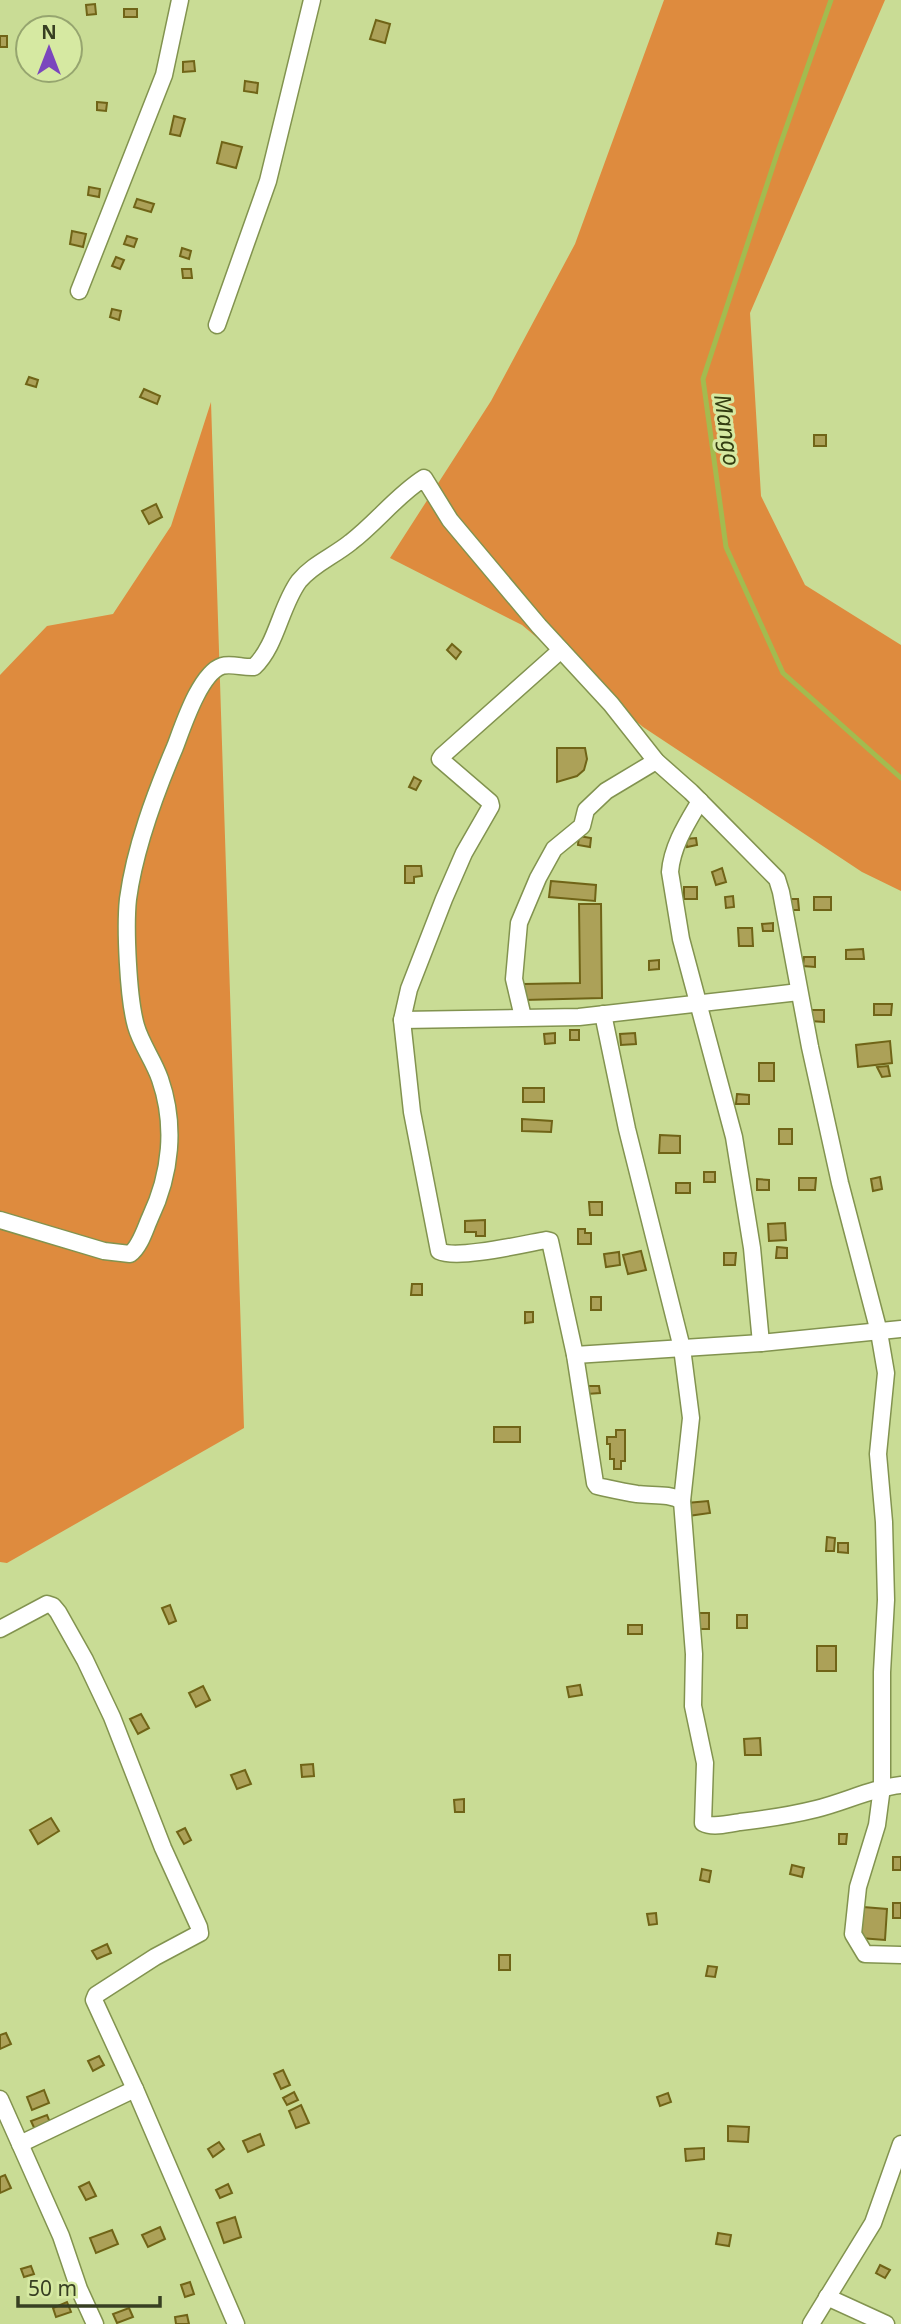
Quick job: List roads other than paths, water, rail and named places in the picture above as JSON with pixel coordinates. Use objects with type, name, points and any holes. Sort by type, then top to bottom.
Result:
[{"type":"street","points":[[79,291],[164,75],[180,0]]},
{"type":"street","points":[[217,325],[268,181],[312,0]]},
{"type":"street","points":[[0,1220],[104,1251],[130,1254],[136,1248],[155,1207],[171,1141],[167,1101],[136,1027],[131,995],[128,900],[140,846],[163,776],[190,709],[206,680],[223,666],[254,667],[261,660],[280,615],[299,582],[312,569],[352,542],[381,513],[424,478],[450,520],[611,704],[656,761],[777,879],[840,1183],[879,1332],[886,1373],[878,1454],[884,1522],[886,1600],[882,1685],[882,1787],[877,1825],[858,1887],[853,1934],[865,1954],[901,1955]]},
{"type":"street","points":[[561,650],[440,759],[490,802],[491,806],[464,853],[409,989],[402,1020],[412,1112],[439,1251],[445,1254],[468,1253],[550,1241],[575,1355],[595,1483],[601,1487],[617,1488],[634,1494],[675,1496],[682,1501]]},
{"type":"street","points":[[523,1017],[514,979],[519,923],[538,878],[554,849],[582,826],[586,810],[606,791],[656,761]]},
{"type":"street","points":[[700,801],[682,832],[671,861],[670,872],[681,939],[717,1066],[743,1183],[761,1343]]},
{"type":"street","points":[[402,1020],[579,1017],[799,992]]},
{"type":"street","points":[[603,1014],[621,1104],[682,1348],[691,1418],[682,1501],[694,1654],[693,1706],[705,1763],[704,1825],[731,1824],[816,1809],[882,1787],[901,1785]]},
{"type":"street","points":[[575,1355],[761,1343],[901,1329]]},
{"type":"street","points":[[0,1629],[50,1603],[58,1612],[85,1660],[111,1717],[163,1848],[199,1927],[200,1933],[96,1995],[94,2000],[236,2324]]},
{"type":"street","points":[[20,2144],[135,2089]]},
{"type":"street","points":[[0,2099],[61,2236],[79,2289],[96,2324]]},
{"type":"street","points":[[811,2324],[873,2223],[901,2144]]},
{"type":"street","points":[[827,2297],[886,2324]]},
{"type":"waterway","name":"Mango","points":[[831,0],[703,379],[726,547],[783,673],[901,778]]}]
